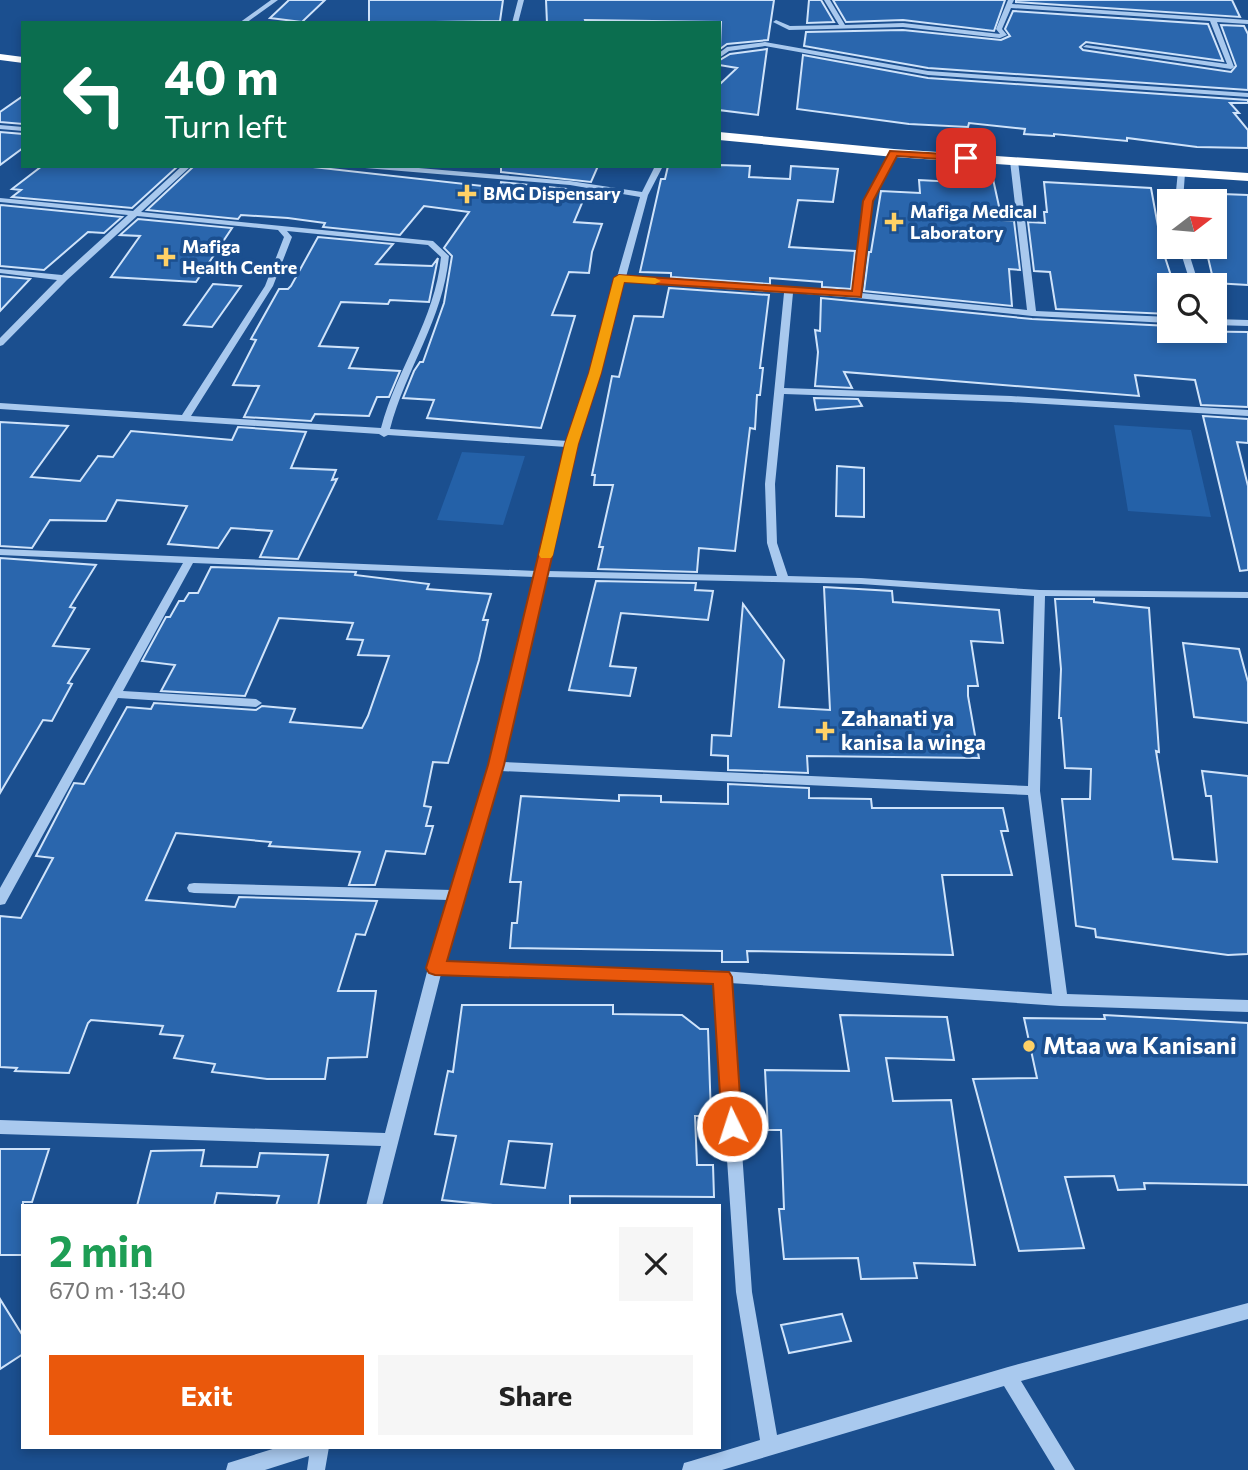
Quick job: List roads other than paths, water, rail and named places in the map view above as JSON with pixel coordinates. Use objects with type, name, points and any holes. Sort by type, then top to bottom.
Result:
[{"type":"highway","points":[[0,57],[21,60]]},
{"type":"highway","points":[[722,135],[894,153],[1248,177]]},
{"type":"street","points":[[245,21],[275,0]]},
{"type":"street","points":[[515,21],[520,0]]},
{"type":"street","points":[[827,0],[844,28]]},
{"type":"street","points":[[776,22],[789,28],[903,25],[1000,36],[1003,35],[999,29],[1011,3],[1248,22]]},
{"type":"street","points":[[1087,47],[1231,66],[1213,20]]},
{"type":"street","points":[[721,55],[727,49],[765,44],[928,73],[1248,91]]},
{"type":"street","points":[[0,127],[21,129]]},
{"type":"street","points":[[857,295],[868,201],[894,153]]},
{"type":"street","points":[[1014,161],[1032,313]]},
{"type":"street","points":[[0,343],[64,278],[185,168]]},
{"type":"street","points":[[389,168],[570,183],[644,195]]},
{"type":"street","points":[[374,1204],[435,968],[496,765],[572,444],[595,373],[644,195],[658,168]]},
{"type":"street","points":[[1180,189],[1181,173]]},
{"type":"street","points":[[0,200],[430,243],[445,256],[445,277],[438,304],[390,405],[384,434]]},
{"type":"street","points":[[186,417],[269,286],[288,237],[280,227]]},
{"type":"street","points":[[0,271],[64,278]]},
{"type":"street","points":[[619,278],[857,295],[1032,313],[1157,319]]},
{"type":"street","points":[[783,578],[772,543],[769,518],[789,290]]},
{"type":"street","points":[[1227,322],[1248,323]]},
{"type":"street","points":[[780,391],[1011,399],[1248,413]]},
{"type":"street","points":[[0,406],[186,417],[384,434],[572,444]]},
{"type":"street","points":[[0,552],[541,574],[732,580],[783,578],[1040,593],[1248,595]]},
{"type":"street","points":[[2,894],[190,559]]},
{"type":"street","points":[[1040,593],[1034,791],[1060,1000]]},
{"type":"street","points":[[115,694],[256,703]]},
{"type":"street","points":[[496,765],[1034,791]]},
{"type":"street","points":[[194,888],[457,895]]},
{"type":"street","points":[[435,968],[722,977],[1060,1000],[1248,1006]]},
{"type":"street","points":[[722,977],[744,1292],[770,1445]]},
{"type":"street","points":[[0,1127],[390,1140]]},
{"type":"street","points":[[691,1470],[1008,1376],[1248,1311]]},
{"type":"street","points":[[1008,1376],[1066,1470]]},
{"type":"street","points":[[235,1470],[303,1449]]},
{"type":"street","points":[[316,1470],[320,1449]]},
{"type":"place","name":"BMG Dispensary","points":[[467,194]]},
{"type":"place","name":"Mafiga Medical Laboratory","points":[[894,222]]},
{"type":"place","name":"Mafiga Health Centre","points":[[166,257]]},
{"type":"place","name":"Zahanati ya kanisa la winga","points":[[825,731]]},
{"type":"place","name":"Mtaa wa Kanisani","points":[[1029,1046]]}]
